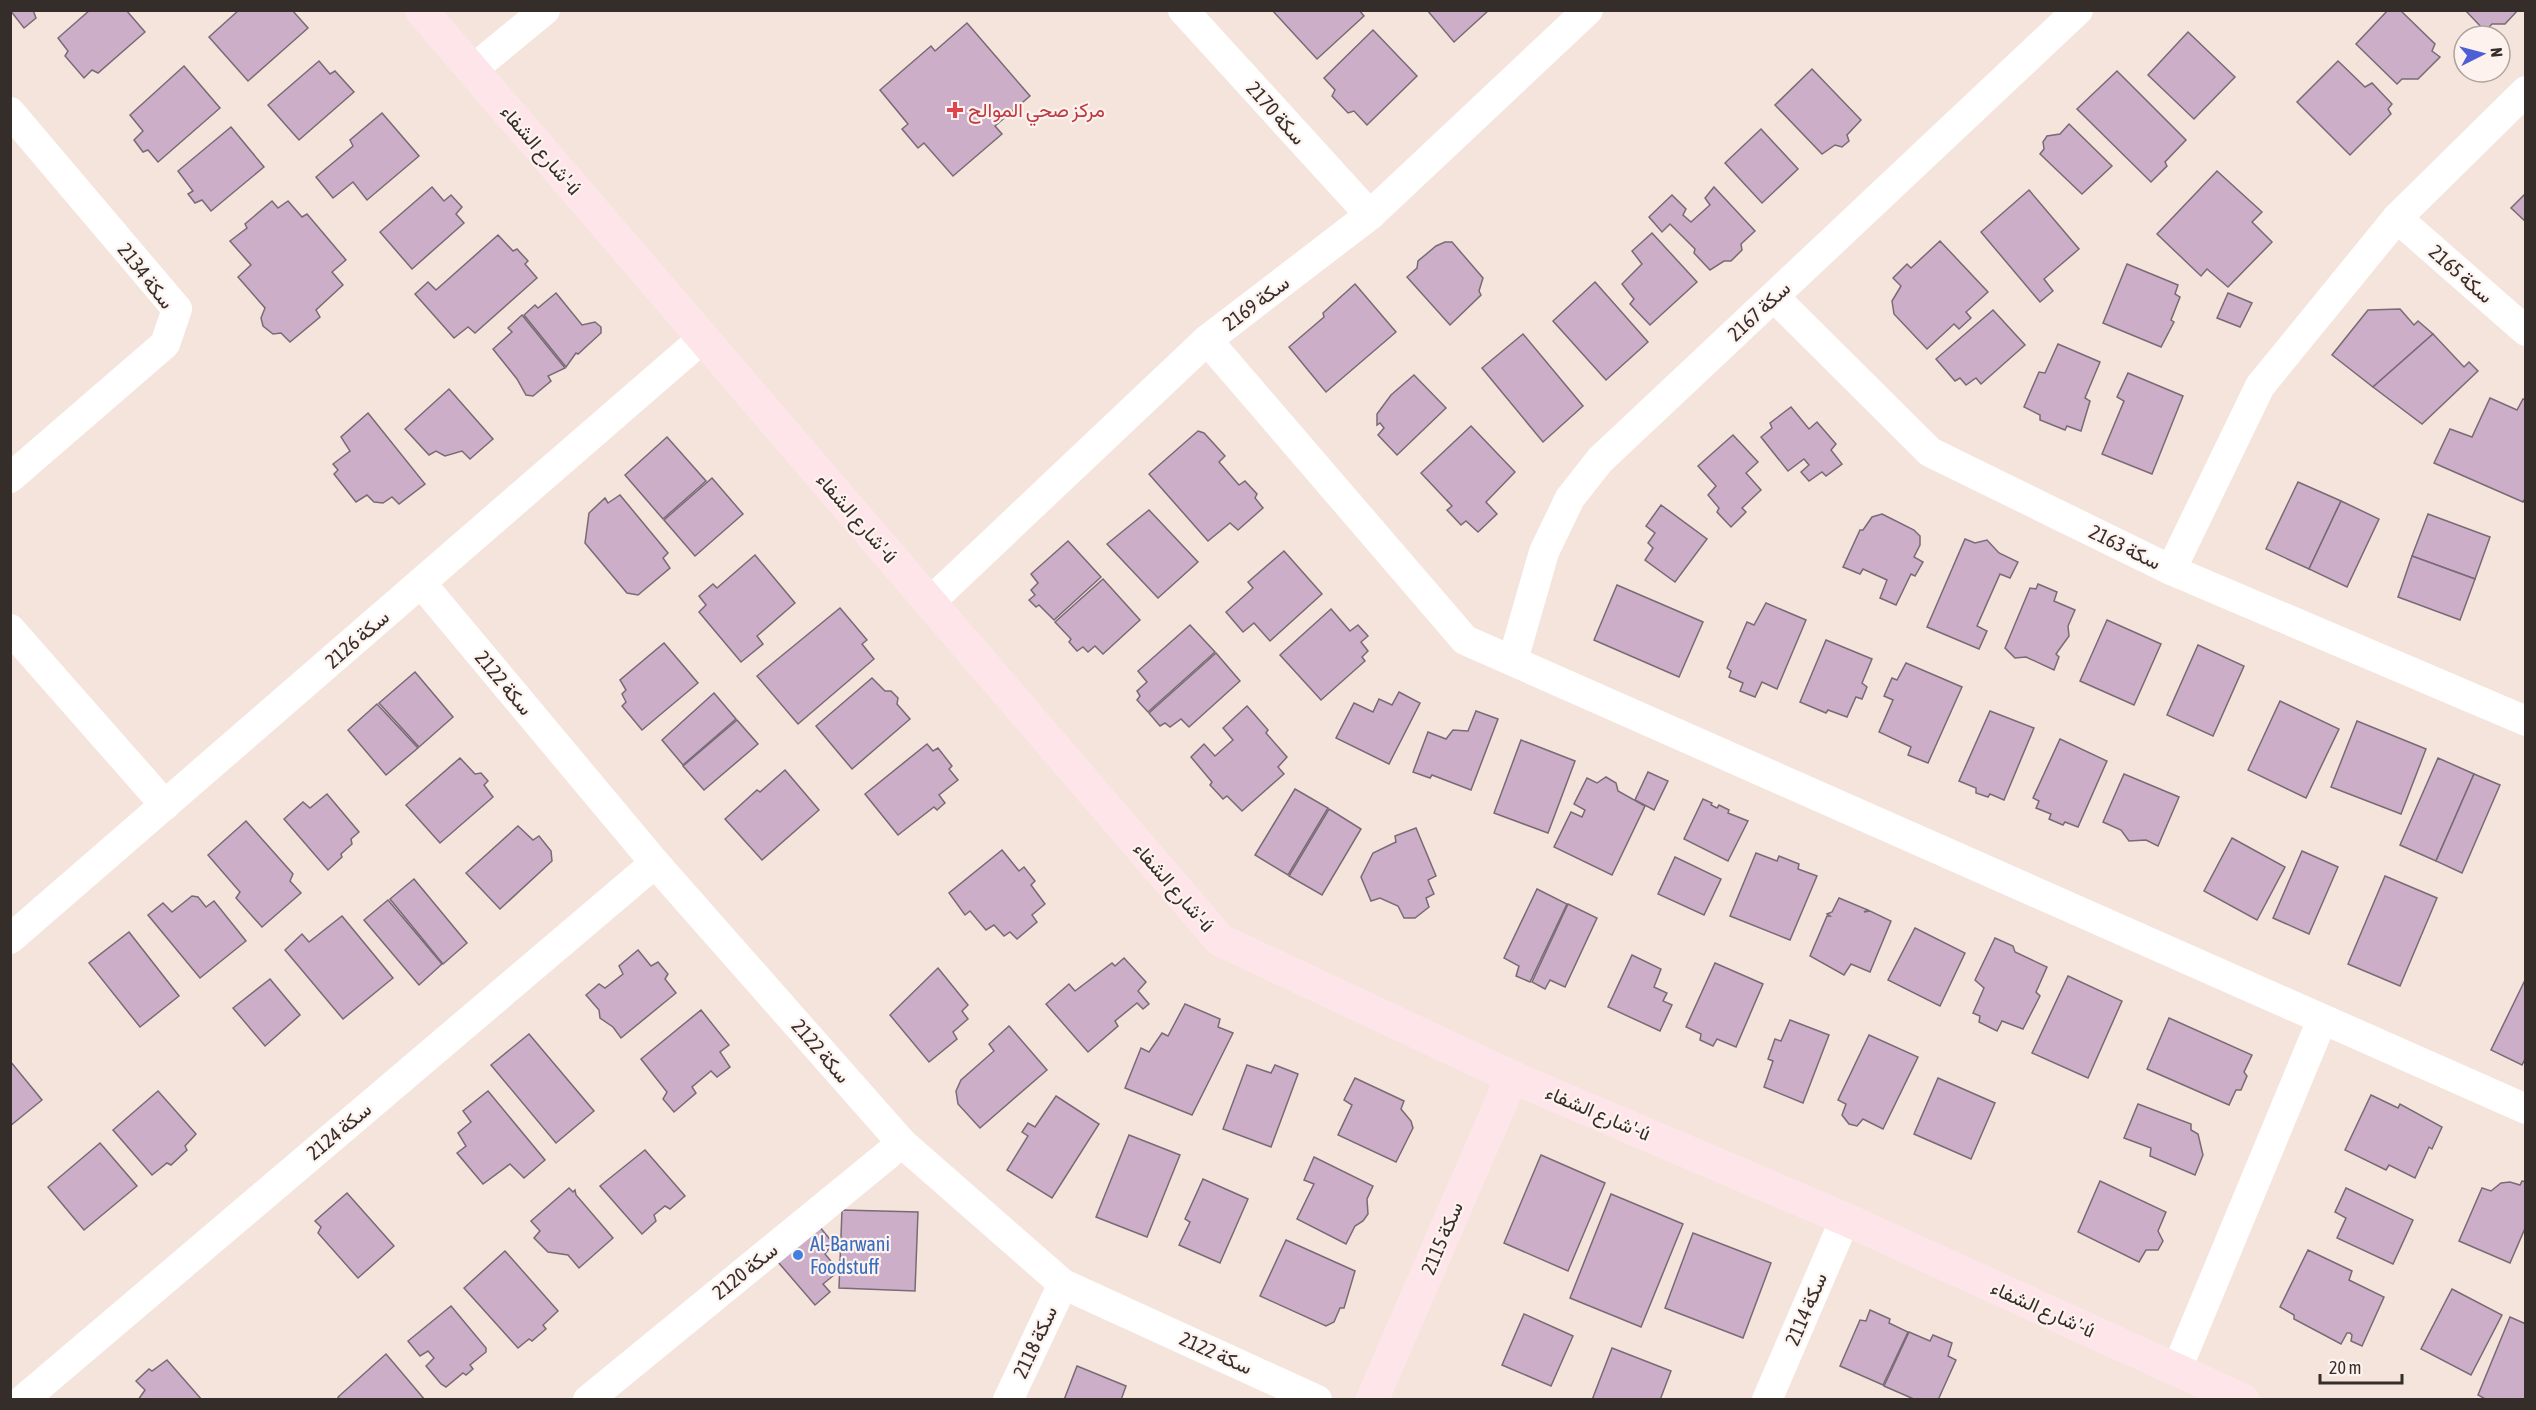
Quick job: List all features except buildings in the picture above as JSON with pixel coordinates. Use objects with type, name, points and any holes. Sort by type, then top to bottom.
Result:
[{"type":"street","name":"شارع الشفاء'-ú","points":[[421,10],[1220,940],[1512,1077],[1845,1219],[2243,1400]]},
{"type":"street","points":[[471,70],[545,10]]},
{"type":"street","name":"سكة 2170","points":[[1183,10],[1370,215]]},
{"type":"street","name":"سكة 2169","points":[[930,602],[1207,340],[1370,215],[1588,10]]},
{"type":"street","name":"سكة 2167","points":[[1513,660],[1544,552],[1570,498],[1600,460],[2078,10]]},
{"type":"street","points":[[2171,570],[2260,387],[2397,218],[2526,91]]},
{"type":"street","name":"سكة 2134","points":[[10,112],[177,309],[165,344],[10,478]]},
{"type":"street","name":"سكة 2165","points":[[2397,218],[2526,331]]},
{"type":"street","name":"سكة 2163","points":[[1774,297],[1930,452],[2171,570],[2526,721]]},
{"type":"street","name":"سكة 2126","points":[[10,939],[703,338]]},
{"type":"street","points":[[1207,340],[1465,640],[2322,1020],[2526,1108]]},
{"type":"street","name":"سكة 2122","points":[[421,583],[656,863],[902,1143],[1063,1284],[1317,1400]]},
{"type":"street","points":[[10,629],[165,805]]},
{"type":"street","name":"سكة 2124","points":[[23,1400],[656,863]]},
{"type":"street","points":[[2178,1370],[2322,1020]]},
{"type":"street","name":"سكة 2115","points":[[1372,1400],[1512,1077]]},
{"type":"street","name":"سكة 2120","points":[[588,1400],[902,1143]]},
{"type":"street","name":"سكة 2114","points":[[1767,1400],[1845,1219]]},
{"type":"street","name":"سكة 2118","points":[[1008,1400],[1063,1284]]},
{"type":"place","name":"مركز صحي الموالح","points":[[955,110]]},
{"type":"place","name":"Al-Barwani Foodstuff","points":[[798,1255]]}]
